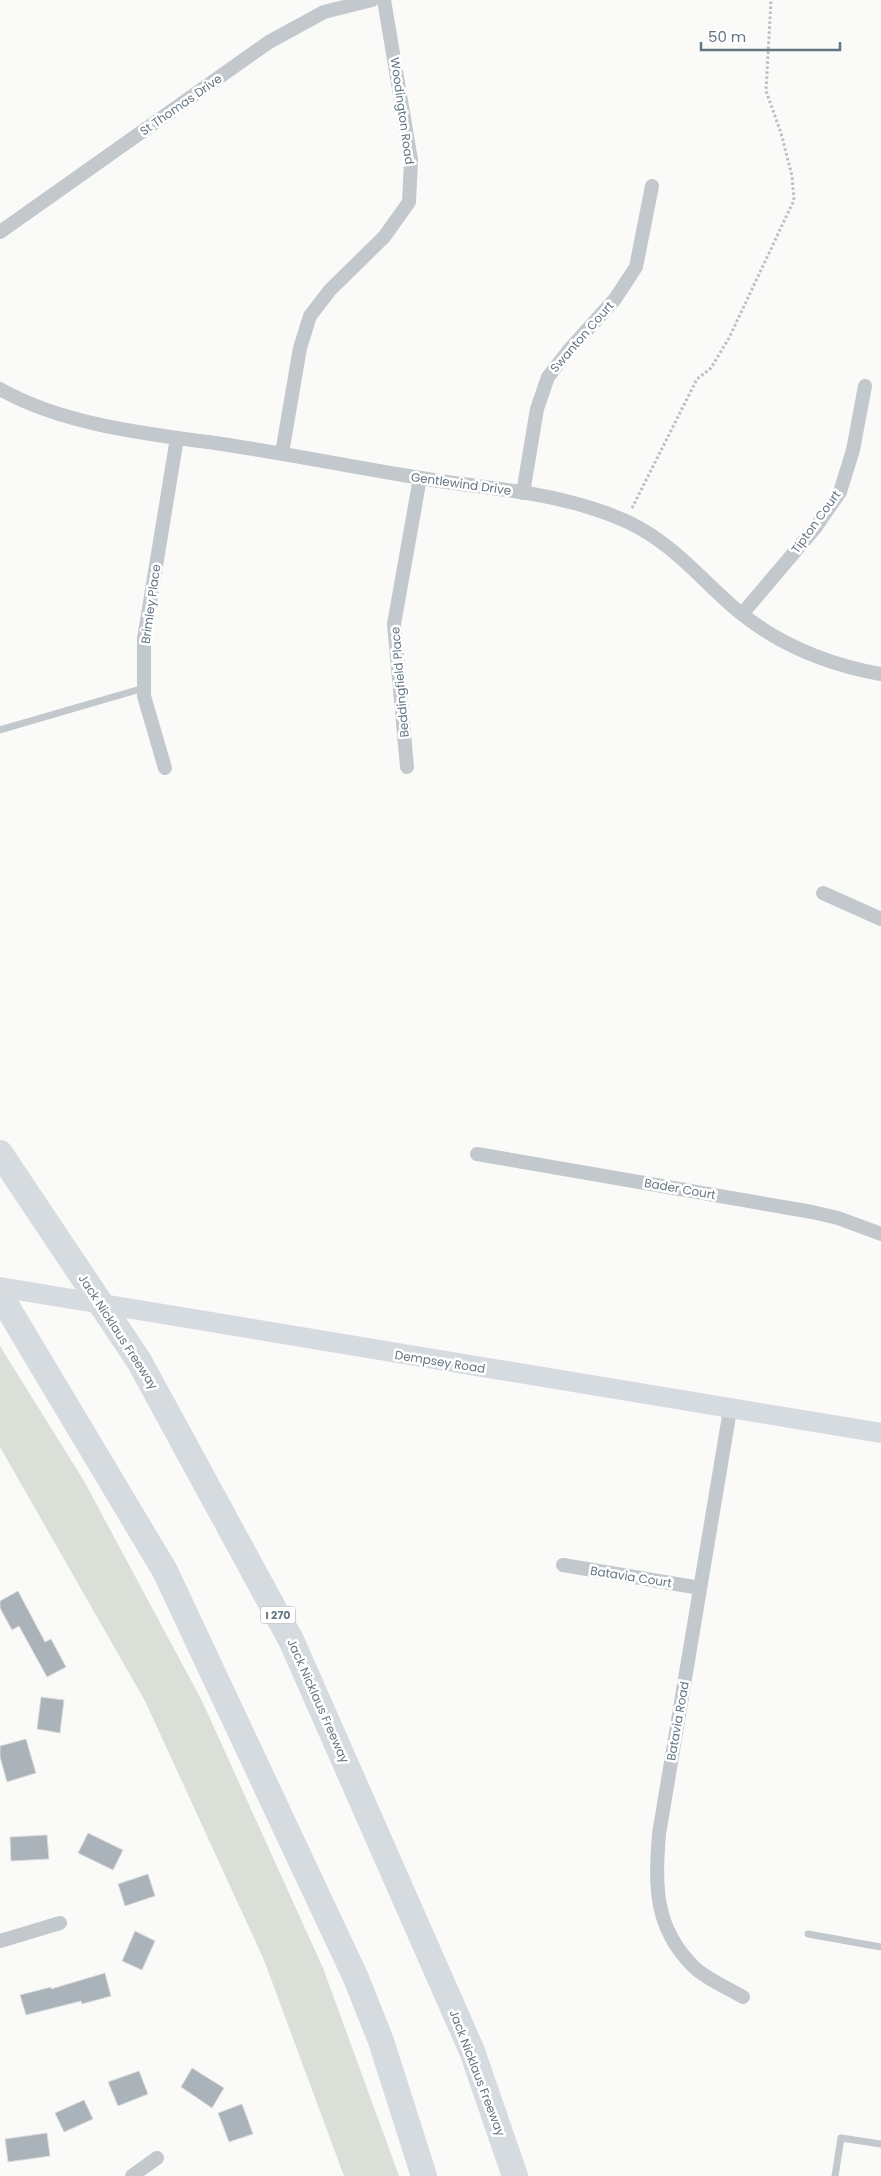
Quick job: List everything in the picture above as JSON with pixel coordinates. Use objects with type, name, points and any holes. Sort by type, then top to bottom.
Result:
[{"type":"highway","name":"Jack Nicklaus Freeway","points":[[0,1153],[139,1361],[292,1642],[472,2051],[515,2176]]},
{"type":"highway","points":[[0,1295],[165,1571],[356,1978],[381,2042],[424,2176]]},
{"type":"main road","name":"Dempsey Road","points":[[0,1287],[730,1410],[881,1433]]},
{"type":"street","name":"St Thomas Drive","points":[[0,232],[269,42],[324,12],[372,0]]},
{"type":"street","name":"Woodington Road","points":[[282,453],[300,348],[310,316],[330,290],[384,237],[409,202],[411,160],[384,0]]},
{"type":"street","name":"Swanton Court","points":[[523,493],[537,410],[548,377],[569,350],[615,299],[636,267],[652,186]]},
{"type":"street","name":"Tipton Court","points":[[742,614],[814,528],[840,492],[853,450],[865,386]]},
{"type":"street","name":"Gentlewind Drive","points":[[0,389],[21,402],[86,421],[177,438],[282,453],[420,478],[523,493],[592,508],[629,521],[665,544],[742,614],[778,638],[819,659],[881,674]]},
{"type":"street","name":"Brimley Place","points":[[165,768],[144,696],[144,639],[177,438]]},
{"type":"street","name":"Beddingfield Place","points":[[407,767],[394,624],[420,478]]},
{"type":"street","points":[[823,893],[881,919]]},
{"type":"street","name":"Bader Court","points":[[478,1154],[812,1212],[838,1218],[881,1234]]},
{"type":"street","name":"Batavia Road","points":[[730,1410],[659,1834],[657,1893],[662,1919],[673,1940],[694,1968],[743,1997]]},
{"type":"street","name":"Batavia Court","points":[[563,1565],[700,1588]]},
{"type":"street","points":[[0,1941],[60,1923]]},
{"type":"street","points":[[132,2176],[157,2158]]},
{"type":"lane","points":[[0,730],[144,688]]},
{"type":"lane","points":[[808,1934],[881,1947]]},
{"type":"lane","points":[[835,2176],[841,2138],[881,2144]]},
{"type":"path","points":[[629,521],[632,505],[697,379],[710,368],[729,338],[794,200],[792,176],[781,133],[766,91],[771,0]]},
{"type":"shaded area","points":[[0,1346],[84,1481],[202,1701],[323,1968],[399,2176],[344,2176],[264,1960],[145,1701],[0,1447]]},
{"type":"building","points":[[18,1591],[45,1642],[51,1639],[66,1667],[47,1677],[19,1626],[12,1630],[0,1608],[0,1601]]},
{"type":"building","points":[[41,1697],[64,1700],[60,1733],[37,1729]]},
{"type":"building","points":[[26,1739],[36,1773],[7,1782],[0,1757],[0,1746]]},
{"type":"building","points":[[88,1833],[123,1850],[113,1870],[78,1853]]},
{"type":"building","points":[[47,1835],[49,1859],[11,1861],[10,1837]]},
{"type":"building","points":[[148,1874],[155,1896],[125,1906],[118,1884]]},
{"type":"building","points":[[135,1931],[155,1941],[142,1970],[122,1961]]},
{"type":"building","points":[[105,1973],[111,1996],[82,2004],[81,2001],[26,2015],[20,1995],[51,1987],[51,1989]]},
{"type":"building","points":[[192,2068],[224,2088],[212,2108],[181,2087]]},
{"type":"building","points":[[139,2071],[148,2094],[118,2106],[108,2082]]},
{"type":"building","points":[[84,2100],[93,2119],[64,2132],[55,2113]]},
{"type":"building","points":[[242,2104],[253,2134],[229,2142],[218,2113]]},
{"type":"building","points":[[47,2133],[50,2156],[8,2162],[5,2139]]}]
